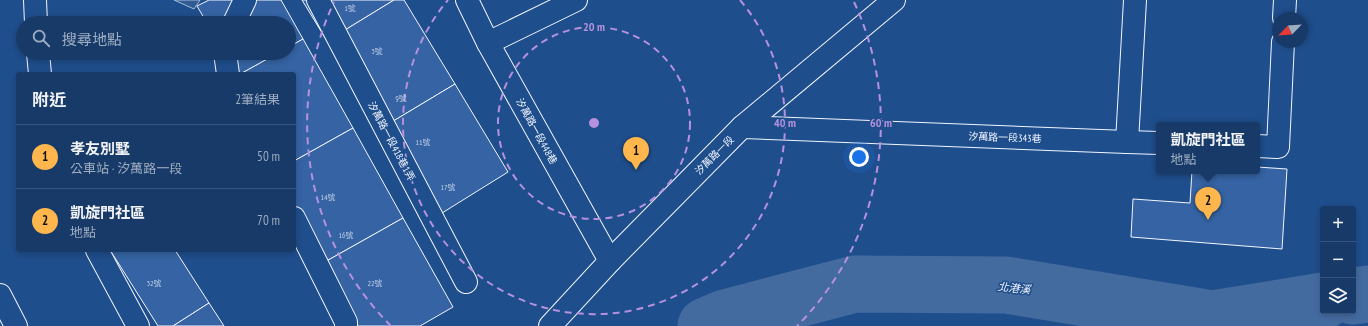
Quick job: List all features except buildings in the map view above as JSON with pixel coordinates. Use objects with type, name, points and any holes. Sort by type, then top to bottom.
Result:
[{"type":"street","points":[[35,0],[36,16]]},
{"type":"street","points":[[237,16],[245,0]]},
{"type":"street","name":"汐萬路一段418巷1弄","points":[[318,0],[466,282]]},
{"type":"street","name":"汐萬路一段448巷","points":[[467,0],[488,43],[610,261]]},
{"type":"street","points":[[488,43],[576,0]]},
{"type":"street","name":"汐萬路一段","points":[[550,326],[610,261],[742,127],[894,0]]},
{"type":"street","points":[[1127,142],[1134,0]]},
{"type":"street","points":[[1284,12],[1285,0]]},
{"type":"street","points":[[1260,146],[1278,146],[1283,48]]},
{"type":"street","points":[[39,60],[40,72]]},
{"type":"street","points":[[226,60],[228,72]]},
{"type":"street","name":"汐萬路一段343巷","points":[[742,127],[1156,143]]},
{"type":"street","points":[[296,222],[346,322],[346,326]]},
{"type":"street","points":[[98,252],[138,326]]},
{"type":"street","points":[[0,295],[16,326]]},
{"type":"shaded area","points":[[174,0],[200,0],[194,9]]},
{"type":"waterway","name":"北港溪","points":[[706,326],[725,318],[855,284],[1006,285],[1213,319],[1320,301]]},
{"type":"waterway","name":"北港溪","points":[[1356,296],[1368,294]]},
{"type":"place","name":"孝友別墅","points":[[636,170]]},
{"type":"place","name":"凱旋門社區","points":[[1208,220]]}]
